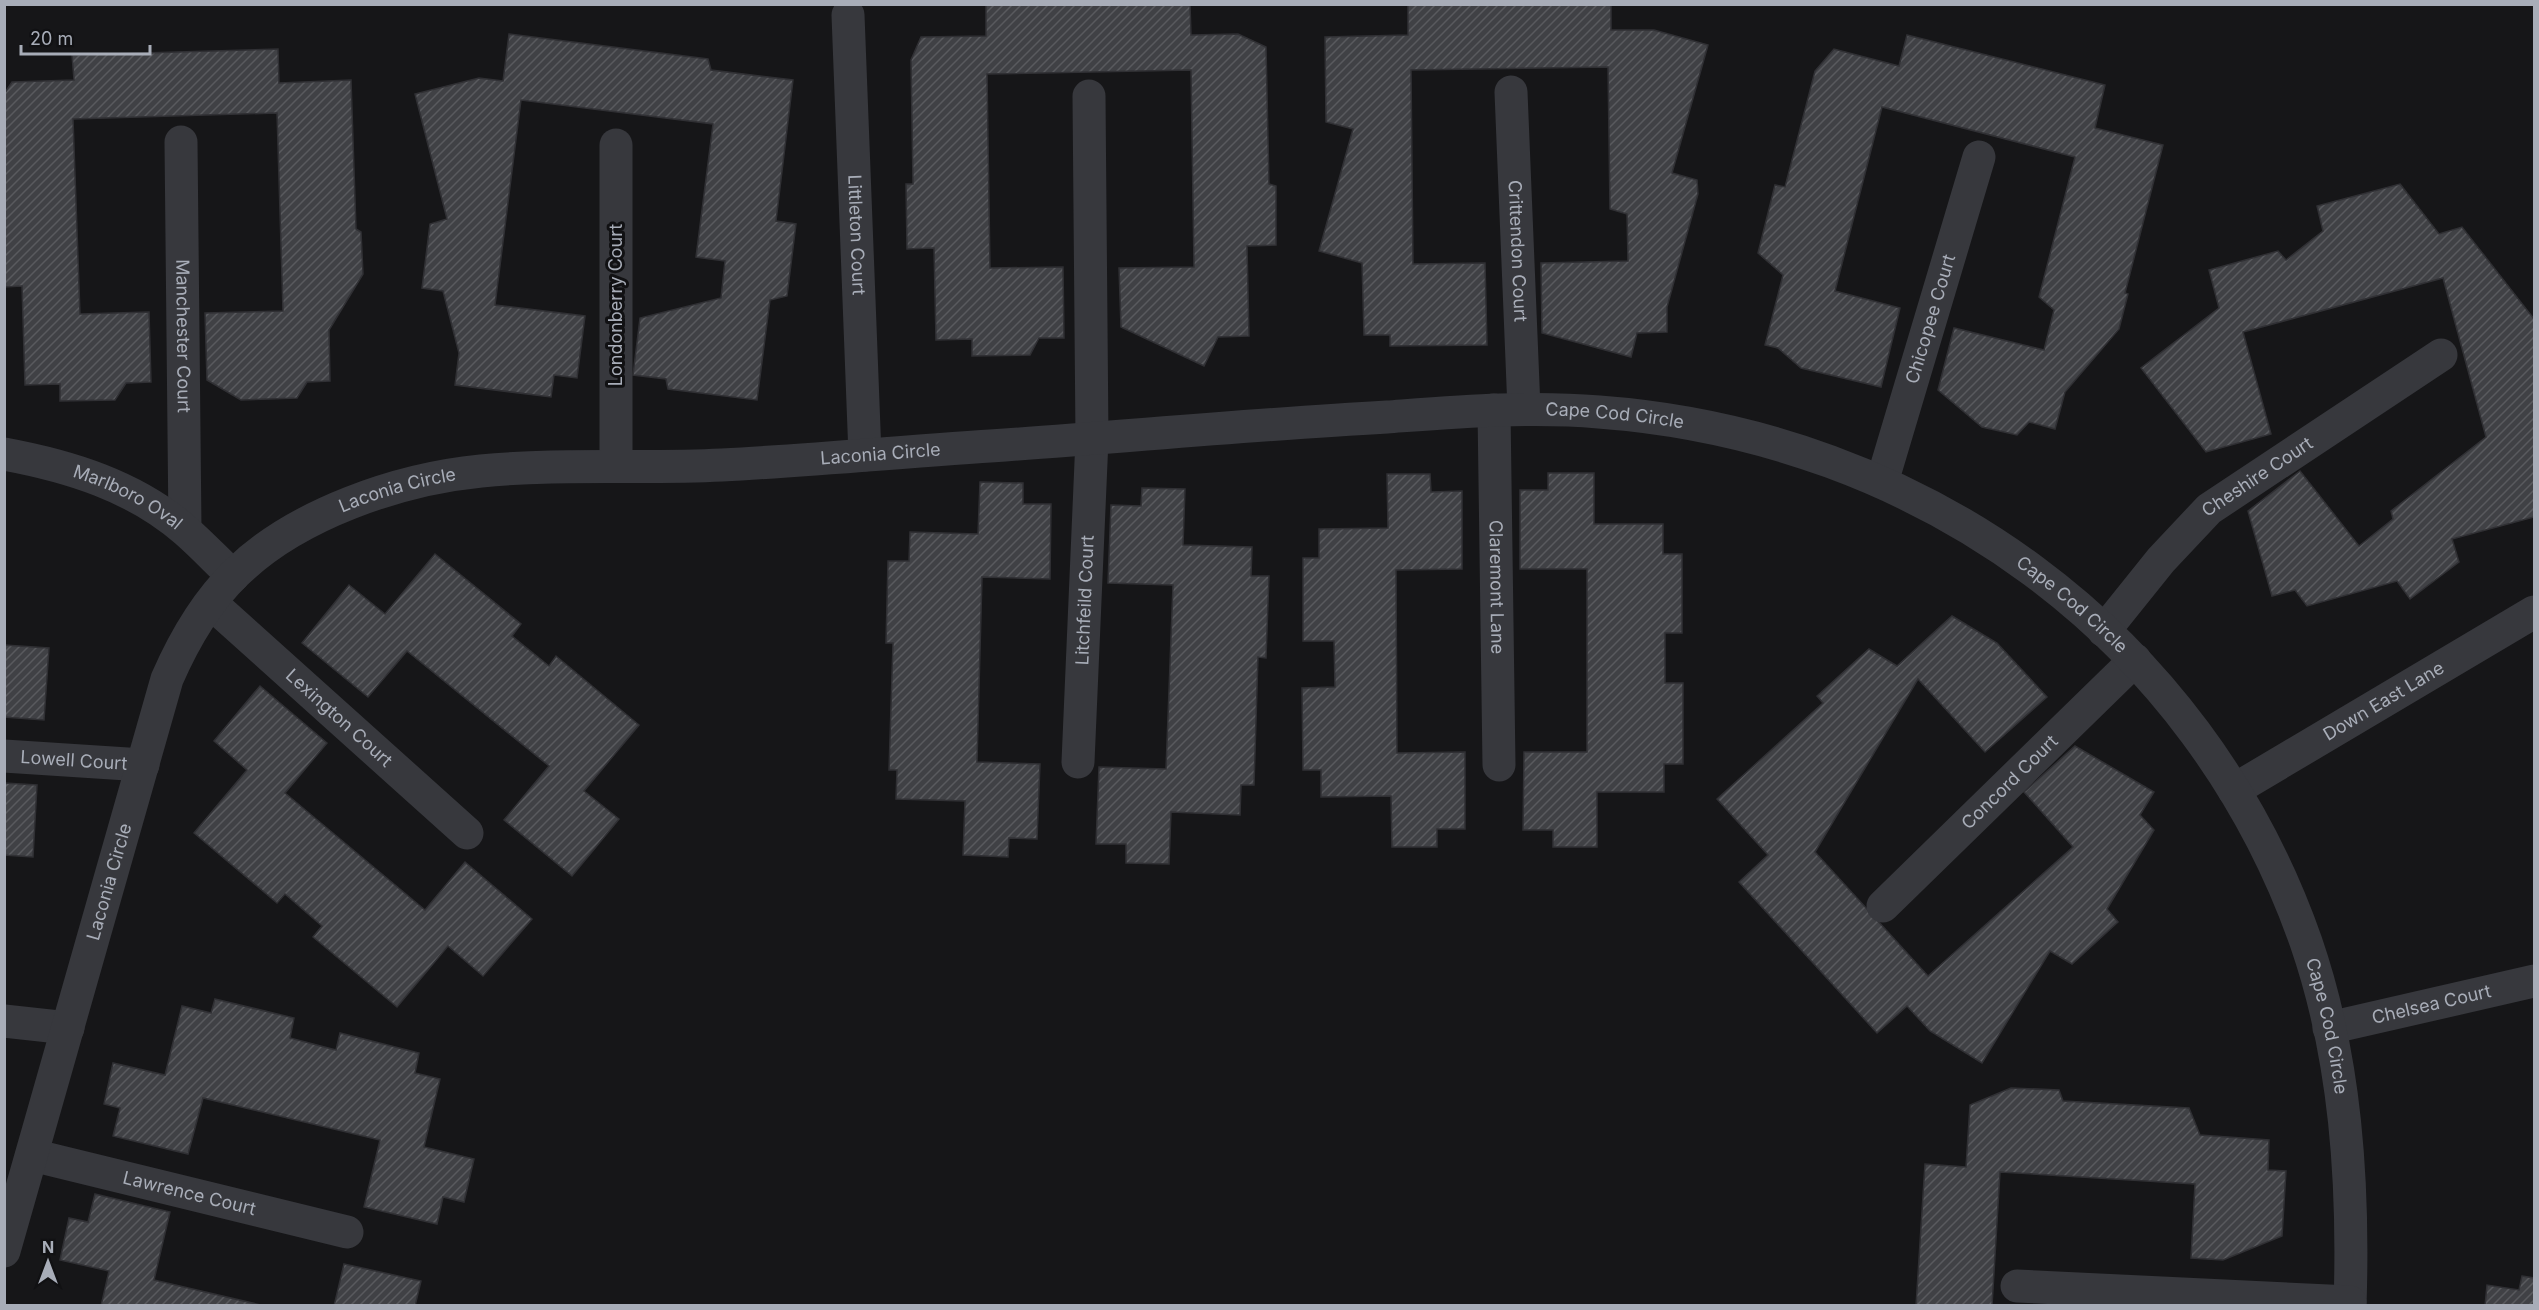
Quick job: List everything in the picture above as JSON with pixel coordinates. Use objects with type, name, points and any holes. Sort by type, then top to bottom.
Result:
[{"type":"street","name":"Littleton Court","points":[[848,15],[865,454]]},
{"type":"street","name":"Crittendon Court","points":[[1509,410],[1511,92]]},
{"type":"street","points":[[1089,96],[1092,439]]},
{"type":"street","name":"Manchester Court","points":[[181,142],[185,529]]},
{"type":"street","name":"Londonberry Court","points":[[616,145],[616,465]]},
{"type":"street","name":"Chicopee Court","points":[[1882,482],[1979,157]]},
{"type":"street","name":"Cheshire Court","points":[[2104,631],[2161,560],[2209,509],[2440,355]]},
{"type":"street","name":"Cape Cod Circle","points":[[1300,422],[1509,410],[1599,412],[1684,423],[1771,441],[1882,482],[1923,500],[2009,551],[2062,591],[2135,660],[2198,737],[2234,790],[2268,851],[2306,943],[2329,1028],[2344,1116],[2352,1229],[2350,1304]]},
{"type":"street","name":"Claremont Lane","points":[[1499,765],[1509,410]]},
{"type":"street","name":"Laconia Circle","points":[[4,1251],[175,661],[195,622],[233,576],[285,535],[348,504],[413,482],[479,471],[616,465],[716,465],[1300,422]]},
{"type":"street","name":"Litchfeild Court","points":[[1078,762],[1092,439]]},
{"type":"street","name":"Marlboro Oval","points":[[4,454],[52,463],[108,483],[135,496],[185,529],[233,576]]},
{"type":"street","name":"Lexington Court","points":[[211,603],[467,833]]},
{"type":"street","name":"Down East Lane","points":[[2234,790],[2535,612]]},
{"type":"street","name":"Concord Court","points":[[1883,906],[2135,660]]},
{"type":"street","name":"Lowell Court","points":[[4,756],[143,765]]},
{"type":"street","name":"Chelsea Court","points":[[2329,1028],[2535,981]]},
{"type":"street","points":[[4,1021],[68,1028]]},
{"type":"street","name":"Lawrence Court","points":[[32,1155],[347,1232]]},
{"type":"street","points":[[2017,1286],[2350,1304]]},
{"type":"building","points":[[986,4],[1190,4],[1191,35],[1238,34],[1266,47],[1269,184],[1276,186],[1276,245],[1247,246],[1249,336],[1218,337],[1204,366],[1121,327],[1119,268],[1194,267],[1191,70],[987,74],[990,268],[1063,267],[1064,338],[1039,338],[1030,355],[972,356],[972,339],[936,340],[934,248],[907,249],[906,184],[913,184],[911,60],[921,37],[986,36]]},
{"type":"building","points":[[1408,4],[1611,4],[1611,30],[1654,30],[1708,45],[1672,173],[1697,180],[1698,194],[1667,307],[1667,332],[1637,333],[1631,357],[1542,333],[1541,263],[1628,261],[1627,214],[1610,209],[1608,67],[1411,70],[1413,264],[1485,263],[1487,345],[1390,346],[1390,335],[1364,335],[1362,263],[1319,251],[1353,129],[1326,122],[1325,37],[1408,35]]},
{"type":"building","points":[[509,34],[708,59],[711,70],[793,80],[776,221],[796,224],[787,296],[770,300],[757,400],[668,389],[666,379],[633,375],[640,318],[721,298],[725,261],[696,257],[713,124],[521,100],[495,305],[585,316],[577,378],[554,375],[551,397],[455,385],[459,353],[443,291],[422,288],[430,224],[447,219],[415,94],[479,78],[503,81]]},
{"type":"building","points":[[1907,35],[2105,85],[2095,128],[2163,145],[2125,293],[2128,294],[2119,329],[2065,392],[2055,429],[2029,422],[2017,435],[1982,427],[1938,390],[1954,328],[2044,350],[2054,310],[2039,297],[2075,157],[1882,107],[1835,291],[1900,308],[1881,387],[1801,368],[1778,348],[1765,345],[1783,275],[1758,253],[1775,185],[1785,187],[1815,71],[1834,49],[1899,66]]},
{"type":"building","points":[[278,49],[279,83],[351,80],[356,229],[361,232],[363,274],[329,330],[330,381],[307,382],[297,398],[241,400],[207,380],[205,313],[283,311],[277,113],[73,119],[80,314],[149,312],[151,382],[126,383],[115,400],[60,401],[60,384],[25,385],[22,286],[4,287],[4,94],[12,82],[74,80],[72,55]]},
{"type":"building","points":[[2400,184],[2439,234],[2462,227],[2534,319],[2534,517],[2452,539],[2459,562],[2410,599],[2397,581],[2307,606],[2295,590],[2272,596],[2248,511],[2300,471],[2359,546],[2393,519],[2391,511],[2486,437],[2443,278],[2243,332],[2271,434],[2206,452],[2141,368],[2219,308],[2209,270],[2278,251],[2286,260],[2323,231],[2317,206]]},
{"type":"building","points":[[1548,473],[1594,473],[1594,524],[1663,524],[1663,554],[1682,554],[1682,633],[1665,633],[1665,683],[1683,683],[1683,764],[1664,764],[1664,792],[1597,792],[1597,847],[1553,847],[1553,830],[1523,830],[1524,752],[1587,752],[1587,569],[1520,569],[1520,490],[1548,490]]},
{"type":"building","points":[[1387,474],[1430,474],[1431,492],[1462,491],[1462,569],[1396,570],[1397,753],[1465,752],[1465,829],[1437,829],[1437,847],[1392,847],[1391,796],[1321,797],[1321,770],[1303,770],[1302,688],[1335,687],[1334,641],[1303,641],[1303,558],[1319,558],[1319,529],[1388,528]]},
{"type":"building","points":[[980,482],[1023,483],[1023,504],[1051,504],[1050,579],[982,577],[977,762],[1040,764],[1037,839],[1009,838],[1008,857],[963,855],[965,801],[896,799],[897,770],[889,770],[893,643],[886,643],[888,561],[909,561],[910,532],[978,534]]},
{"type":"building","points":[[1142,488],[1185,489],[1183,545],[1252,547],[1251,576],[1269,576],[1266,658],[1258,657],[1254,785],[1241,785],[1240,815],[1171,812],[1169,864],[1126,863],[1126,844],[1096,844],[1099,767],[1166,769],[1173,585],[1108,583],[1111,505],[1141,506]]},
{"type":"building","points":[[435,554],[521,624],[512,636],[549,666],[556,656],[639,725],[584,791],[619,819],[572,876],[504,820],[549,766],[407,651],[368,697],[302,643],[349,585],[385,614]]},
{"type":"building","points":[[1952,616],[1997,643],[2047,697],[1985,752],[1918,679],[1815,852],[1928,976],[2073,847],[2024,792],[2075,746],[2154,792],[2140,815],[2154,830],[2107,909],[2118,922],[2072,964],[2050,951],[1982,1063],[1930,1031],[1907,1006],[1877,1033],[1739,882],[1768,855],[1717,799],[1823,703],[1817,696],[1869,649],[1897,666]]},
{"type":"building","points":[[4,645],[49,648],[44,720],[4,717]]},
{"type":"building","points":[[260,686],[327,743],[285,793],[425,910],[465,862],[532,919],[483,976],[448,946],[397,1007],[313,937],[322,926],[285,894],[277,903],[194,833],[247,770],[214,741]]},
{"type":"building","points":[[4,783],[37,785],[33,857],[4,855]]},
{"type":"building","points":[[215,999],[294,1018],[290,1038],[336,1050],[340,1033],[419,1053],[415,1073],[440,1079],[424,1147],[474,1159],[464,1202],[443,1197],[437,1224],[364,1207],[380,1140],[203,1098],[188,1154],[113,1136],[120,1108],[104,1104],[113,1063],[165,1075],[182,1006],[211,1013]]},
{"type":"building","points":[[2011,1088],[2059,1090],[2063,1101],[2189,1108],[2200,1135],[2269,1140],[2268,1170],[2286,1171],[2282,1236],[2223,1260],[2191,1258],[2195,1184],[2000,1172],[1992,1306],[1916,1306],[1925,1164],[1966,1167],[1970,1105]]},
{"type":"building","points":[[95,1194],[170,1212],[154,1280],[265,1306],[101,1306],[109,1271],[60,1260],[69,1218],[88,1222]]},
{"type":"building","points":[[344,1264],[421,1281],[415,1306],[334,1306]]},
{"type":"building","points":[[2522,1276],[2534,1278],[2534,1306],[2485,1306],[2487,1285],[2519,1290]]}]
